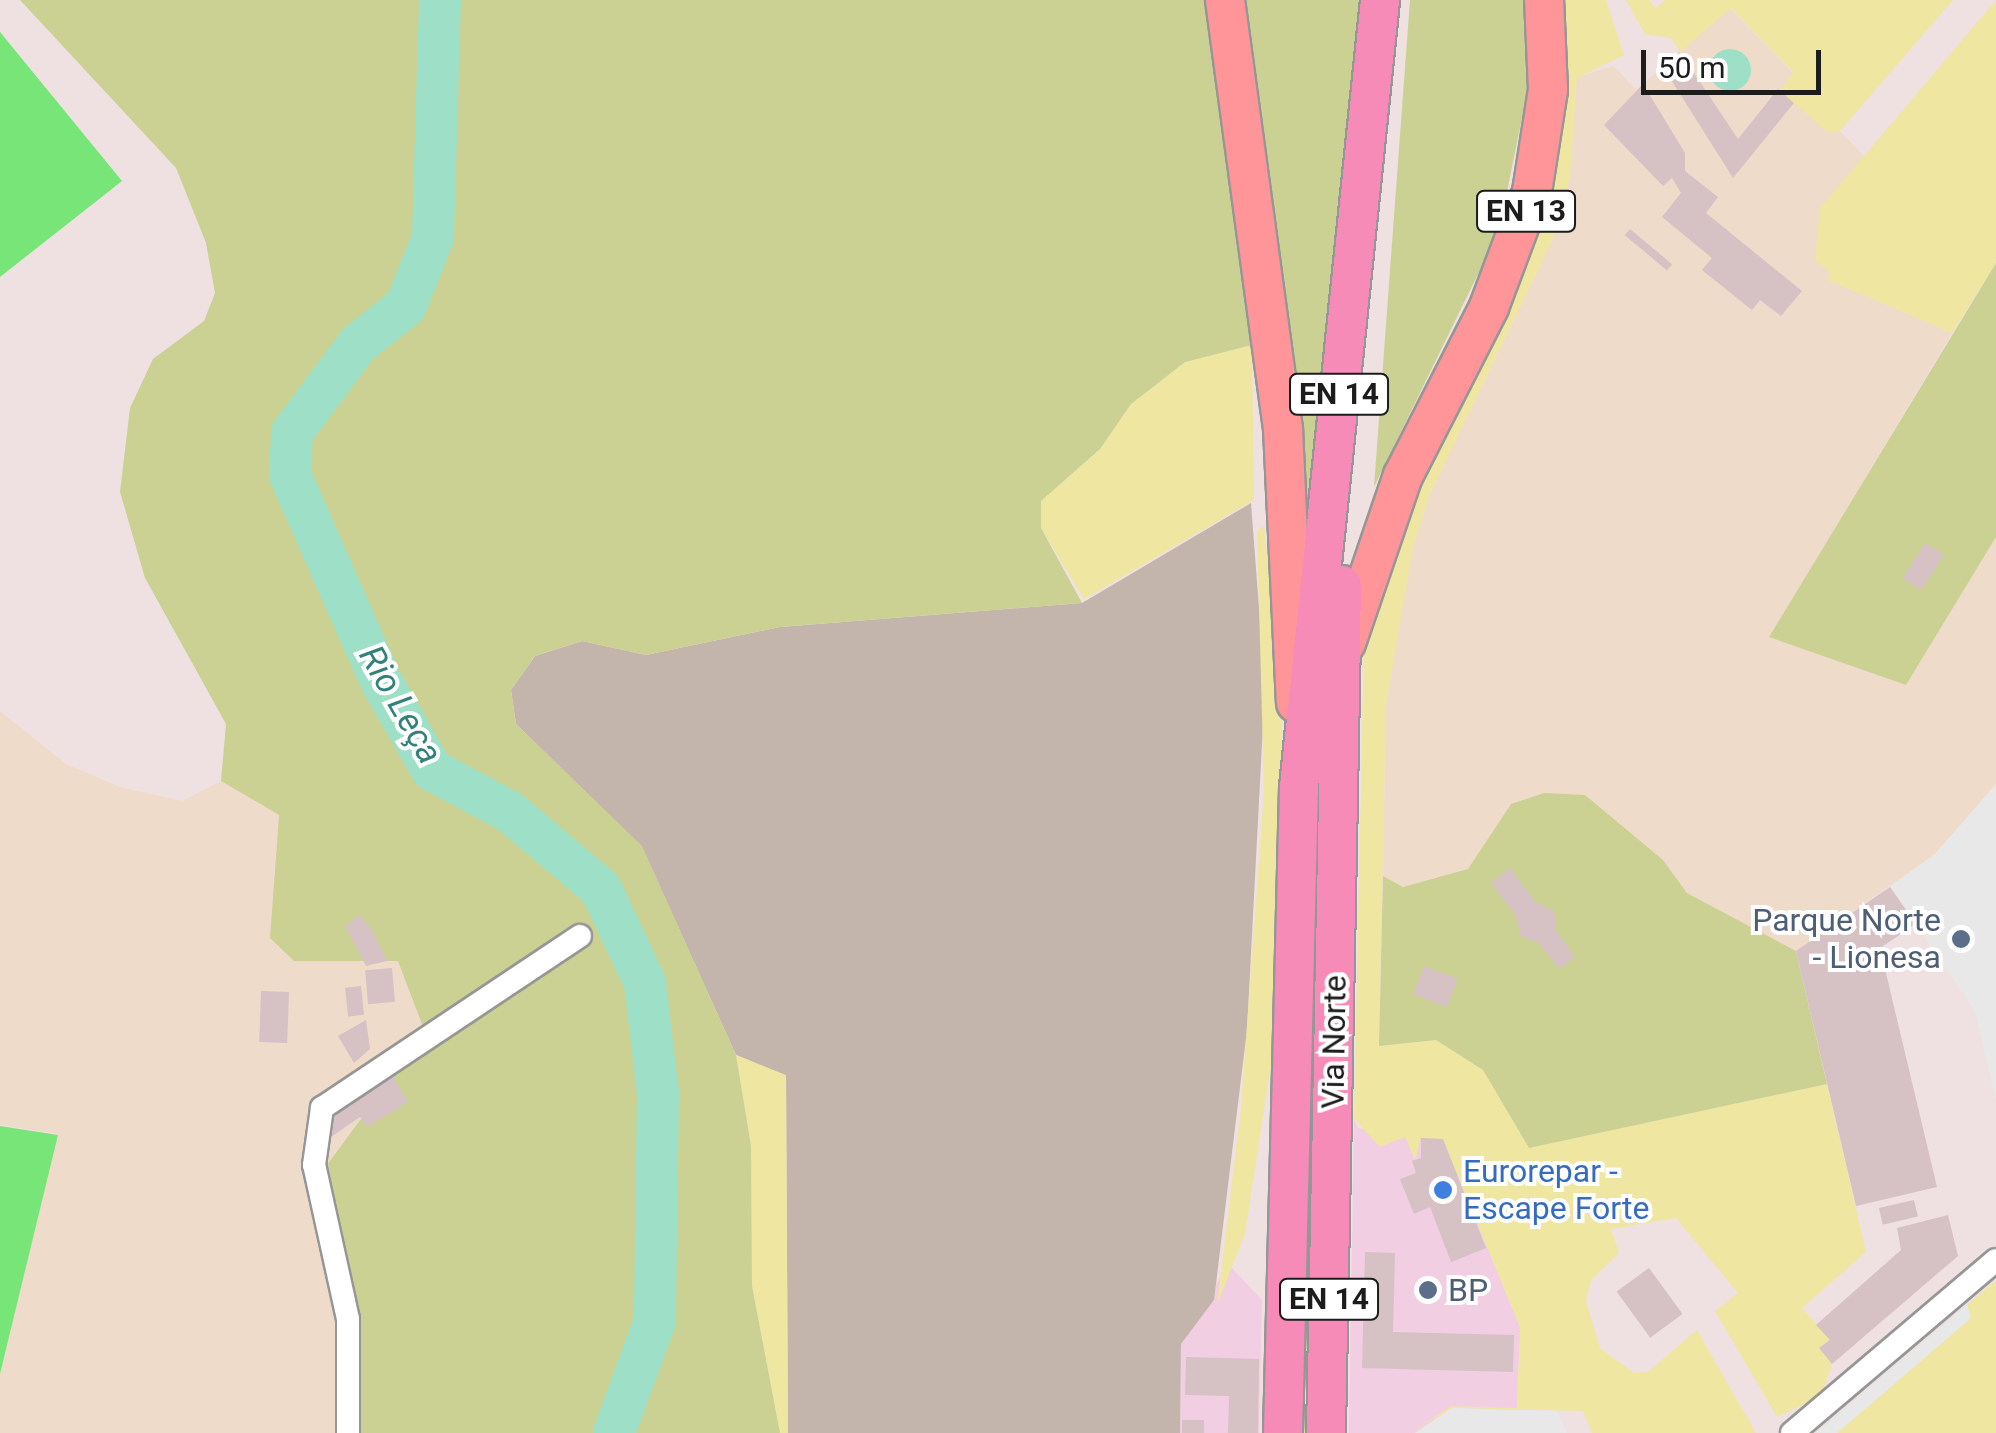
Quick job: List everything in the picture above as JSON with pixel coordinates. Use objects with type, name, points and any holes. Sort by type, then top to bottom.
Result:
[{"type":"highway","name":"EN 14","points":[[1299,787],[1380,0]]},
{"type":"highway","name":"EN 14","points":[[1344,650],[1350,446],[1394,0]]},
{"type":"highway","name":"Via Norte","points":[[1326,1433],[1344,650]]},
{"type":"highway","name":"Via Norte","points":[[1283,1433],[1299,787]]},
{"type":"main road","points":[[1225,0],[1284,429],[1299,787]]},
{"type":"main road","name":"EN 13","points":[[1344,650],[1403,476],[1489,306],[1532,192],[1548,90],[1544,0]]},
{"type":"street","points":[[348,1433],[348,1319],[314,1165],[322,1108],[580,936]]},
{"type":"street","points":[[1792,1433],[1996,1260]]},
{"type":"shaded area","points":[[20,0],[1209,0],[1252,345],[1185,362],[1131,404],[1100,449],[1041,501],[1041,528],[1082,603],[780,627],[646,655],[582,641],[535,656],[511,690],[516,724],[642,846],[736,1055],[751,1146],[752,1286],[780,1433],[349,1433],[324,1169],[425,1032],[398,961],[294,961],[270,938],[279,815],[221,781],[226,724],[145,578],[120,492],[130,408],[153,359],[204,321],[215,293],[206,243],[176,168]]},
{"type":"shaded area","points":[[1244,0],[1362,0],[1307,549],[1301,404]]},
{"type":"shaded area","points":[[1410,0],[1524,0],[1527,93],[1499,231],[1374,487]]},
{"type":"shaded area","points":[[1552,0],[1606,0],[1624,55],[1577,78],[1570,176],[1552,241],[1430,494],[1413,547],[1386,705],[1379,1046],[1436,1040],[1483,1070],[1529,1148],[1827,1084],[1866,1252],[1802,1308],[1830,1340],[1819,1348],[1832,1364],[1821,1396],[1777,1417],[1715,1311],[1738,1293],[1676,1218],[1611,1229],[1619,1253],[1591,1280],[1586,1301],[1600,1348],[1634,1373],[1648,1372],[1697,1330],[1756,1433],[1592,1433],[1583,1411],[1452,1408],[1411,1433],[1451,1406],[1517,1408],[1520,1327],[1443,1140],[1421,1138],[1415,1160],[1405,1137],[1380,1147],[1354,1119],[1364,643],[1382,567],[1491,323]]},
{"type":"shaded area","points":[[1626,0],[1650,0],[1655,9],[1665,0],[1953,0],[1840,131],[1829,133],[1780,91],[1793,72],[1731,8],[1680,52],[1671,38],[1645,34]]},
{"type":"shaded area","points":[[1996,0],[1996,263],[1952,333],[1826,279],[1831,273],[1815,260],[1820,208]]},
{"type":"shaded area","points":[[1730,8],[1793,73],[1781,91],[1829,133],[1840,131],[1899,193],[1826,279],[1952,333],[1770,637],[1906,685],[1996,537],[1996,784],[1935,854],[1796,951],[1687,893],[1663,860],[1511,804],[1469,869],[1403,887],[1383,876],[1386,705],[1413,547],[1430,494],[1552,241],[1570,176],[1577,77],[1614,66],[1636,90]]},
{"type":"shaded area","points":[[1730,49],[1745,55],[1751,70],[1745,85],[1730,91],[1715,85],[1709,70],[1715,55]]},
{"type":"shaded area","points":[[1996,263],[1996,537],[1906,685],[1769,637]]},
{"type":"shaded area","points":[[1252,345],[1254,500],[1084,599],[1041,528],[1041,501],[1100,449],[1131,404],[1185,362]]},
{"type":"shaded area","points":[[1251,503],[1265,687],[1247,1030],[1214,1300],[1181,1344],[1180,1433],[788,1433],[786,1076],[736,1055],[642,847],[516,724],[511,690],[535,656],[582,641],[646,655],[780,627],[1082,603]]},
{"type":"shaded area","points":[[1264,525],[1266,550],[1280,552],[1284,628],[1276,1032],[1245,1234],[1217,1305],[1241,1108],[1264,790],[1257,531]]},
{"type":"shaded area","points":[[0,711],[66,764],[120,787],[182,801],[221,781],[279,815],[274,874],[294,961],[398,961],[410,984],[425,1032],[410,1041],[359,1129],[324,1169],[349,1433],[0,1433],[0,1374],[58,1134],[0,1125]]},
{"type":"shaded area","name":"Parque Norte - Lionesa","points":[[1996,784],[1996,1101],[1975,1011],[1890,887],[1935,854]]},
{"type":"shaded area","points":[[1544,793],[1585,795],[1663,860],[1687,893],[1796,951],[1827,1084],[1529,1148],[1483,1070],[1436,1040],[1379,1046],[1383,876],[1403,887],[1468,869],[1511,804]]},
{"type":"shaded area","points":[[1308,935],[1320,935],[1311,1433],[1299,1433]]},
{"type":"shaded area","points":[[736,1055],[786,1075],[788,1433],[780,1433],[752,1286],[751,1146]]},
{"type":"shaded area","name":"BP","points":[[1354,1119],[1358,1128],[1443,1139],[1520,1327],[1517,1411],[1452,1408],[1415,1433],[1349,1433]]},
{"type":"shaded area","points":[[1228,1264],[1262,1300],[1259,1433],[1180,1433],[1181,1344]]},
{"type":"shaded area","points":[[1996,1280],[1996,1433],[1837,1433],[1970,1319],[1967,1305]]},
{"type":"shaded area","points":[[1967,1305],[1971,1318],[1837,1433],[1816,1433]]},
{"type":"shaded area","points":[[1452,1408],[1557,1411],[1567,1433],[1415,1433]]},
{"type":"green space","points":[[0,32],[122,181],[0,277]]},
{"type":"green space","points":[[0,1126],[58,1135],[0,1374]]},
{"type":"building","points":[[1680,52],[1738,139],[1778,89],[1794,103],[1733,178],[1663,67]]},
{"type":"building","points":[[1643,84],[1685,153],[1685,171],[1718,197],[1706,213],[1802,291],[1781,316],[1760,300],[1752,310],[1702,270],[1712,258],[1662,217],[1681,193],[1672,178],[1663,186],[1604,125]]},
{"type":"building","points":[[1630,229],[1672,264],[1667,270],[1625,235]]},
{"type":"building","points":[[1925,543],[1944,555],[1921,590],[1903,579]]},
{"type":"building","points":[[1510,868],[1535,902],[1554,911],[1556,931],[1575,957],[1559,969],[1539,943],[1520,936],[1516,916],[1491,883]]},
{"type":"building","points":[[1890,887],[1916,924],[1880,948],[1937,1187],[1856,1206],[1796,951]]},
{"type":"building","points":[[360,915],[387,961],[366,966],[345,926]]},
{"type":"building","points":[[1424,966],[1458,979],[1447,1007],[1413,994]]},
{"type":"building","points":[[392,968],[395,1002],[368,1004],[365,970]]},
{"type":"building","points":[[361,986],[364,1015],[348,1017],[345,988]]},
{"type":"building","points":[[261,991],[289,992],[287,1043],[259,1042]]},
{"type":"building","points":[[366,1020],[370,1049],[354,1063],[338,1036]]},
{"type":"building","points":[[391,1073],[408,1102],[367,1127],[360,1117],[328,1139],[324,1113]]},
{"type":"building","points":[[1421,1138],[1443,1139],[1486,1248],[1451,1262],[1430,1207],[1414,1214],[1400,1179],[1416,1173],[1412,1161],[1421,1158]]},
{"type":"building","points":[[1914,1200],[1918,1217],[1883,1225],[1879,1208]]},
{"type":"building","points":[[1948,1215],[1958,1256],[1832,1364],[1819,1348],[1830,1340],[1816,1325],[1901,1250],[1897,1228]]},
{"type":"building","points":[[1365,1252],[1395,1253],[1393,1332],[1514,1335],[1513,1372],[1362,1368]]},
{"type":"building","points":[[1649,1268],[1683,1314],[1650,1338],[1617,1292]]},
{"type":"building","points":[[1186,1357],[1259,1359],[1258,1433],[1228,1433],[1229,1396],[1185,1395]]},
{"type":"building","points":[[1182,1420],[1204,1420],[1204,1433],[1182,1433]]},
{"type":"waterway","name":"Rio Leça","points":[[440,0],[433,237],[406,306],[358,344],[292,433],[290,475],[381,681],[432,770],[510,812],[601,889],[645,983],[658,1093],[655,1321],[614,1433]]},
{"type":"place","name":"Parque Norte - Lionesa","points":[[1961,939]]},
{"type":"place","name":"Eurorepar - Escape Forte","points":[[1443,1190]]},
{"type":"place","name":"BP","points":[[1428,1290]]}]
